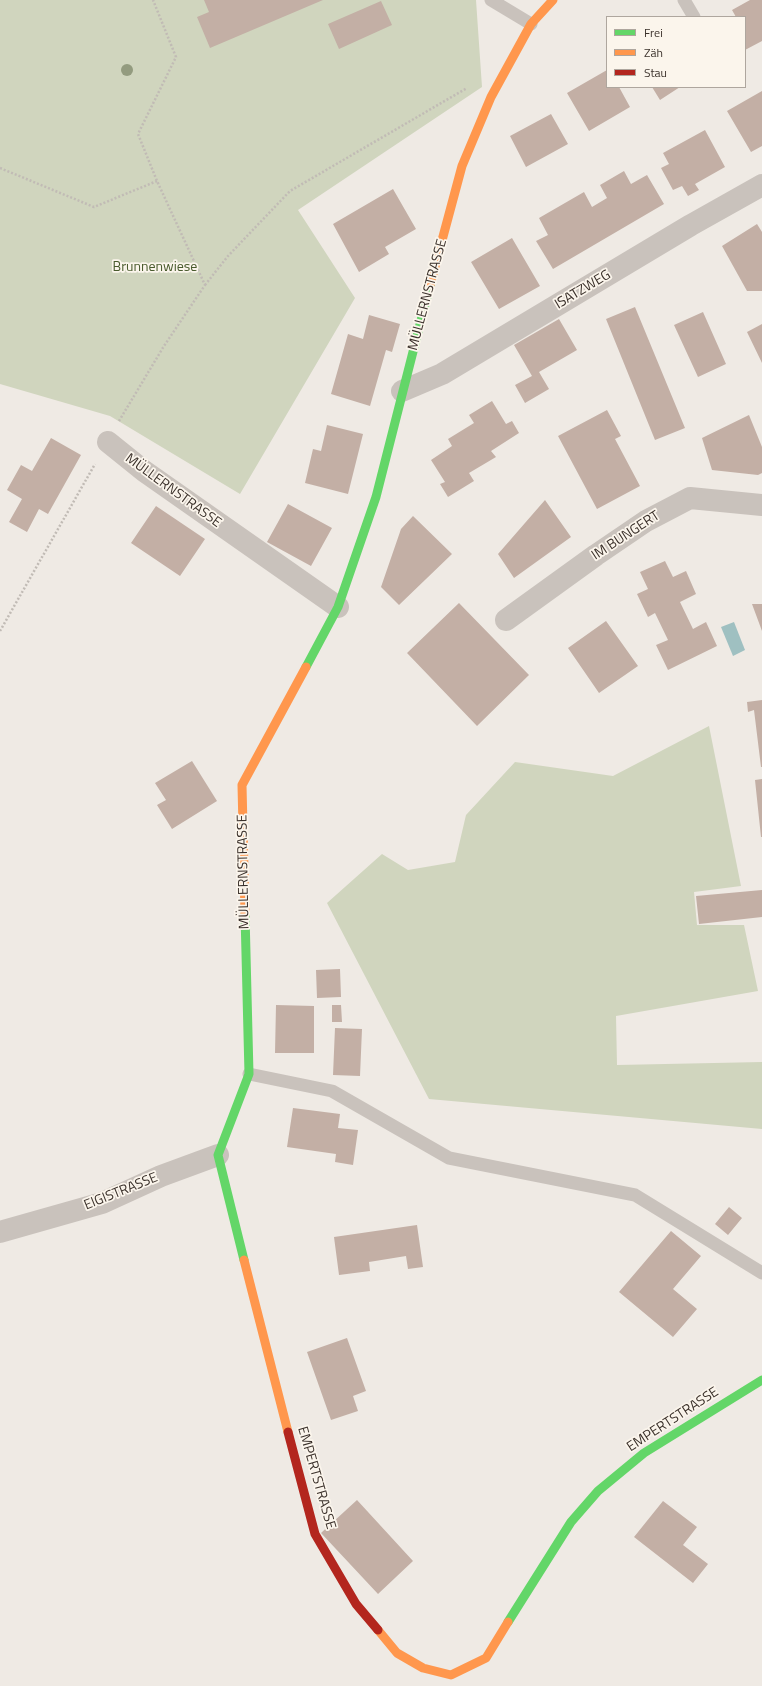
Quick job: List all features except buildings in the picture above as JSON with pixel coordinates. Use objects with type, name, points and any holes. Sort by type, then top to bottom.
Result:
[{"type":"street","name":"MÜLLERNSTRASSE","points":[[218,1155],[249,1074],[242,785],[338,607],[376,497],[402,391],[462,166],[491,97],[531,24],[553,0]]},
{"type":"street","name":"ISATZWEG","points":[[402,391],[442,374],[691,225],[762,185]]},
{"type":"street","name":"MÜLLERNSTRASSE","points":[[108,442],[144,471],[338,607]]},
{"type":"street","name":"IM BUNGERT","points":[[506,620],[646,521],[690,498],[762,505]]},
{"type":"street","name":"EIGISTRASSE","points":[[0,1232],[102,1203],[161,1176],[218,1155]]},
{"type":"street","name":"EMPERTSTRASSE","points":[[218,1155],[264,1341],[316,1534],[356,1604],[397,1653],[422,1668],[451,1675],[486,1658],[571,1522],[598,1491],[644,1453],[762,1380]]},
{"type":"lane","points":[[491,0],[531,24]]},
{"type":"lane","points":[[684,0],[693,16]]},
{"type":"lane","points":[[249,1074],[332,1091],[448,1158],[635,1195],[762,1273]]},
{"type":"path","points":[[153,0],[176,57],[138,134],[157,181],[205,285]]},
{"type":"path","points":[[0,631],[164,346],[205,285],[228,256],[290,191],[474,84]]},
{"type":"path","points":[[0,168],[94,207],[157,181]]},
{"type":"green space","name":"Brunnenwiese","points":[[0,0],[476,0],[482,87],[298,210],[355,298],[240,494],[110,416],[0,384]]},
{"type":"green space","points":[[709,726],[741,886],[694,892],[697,925],[744,925],[758,991],[616,1016],[617,1065],[762,1062],[762,1129],[429,1099],[327,903],[382,854],[408,870],[455,862],[466,815],[515,762],[613,776]]},
{"type":"water","points":[[734,622],[745,650],[733,656],[721,627]]},
{"type":"traffic: fast","points":[[306,667],[338,607],[376,497],[430,285]]},
{"type":"traffic: fast","points":[[244,1260],[218,1155],[249,1074],[245,914]]},
{"type":"traffic: fast","points":[[508,1622],[571,1522],[598,1491],[644,1453],[762,1380]]},
{"type":"traffic: slow","points":[[430,285],[462,166],[491,97],[531,24],[553,0]]},
{"type":"traffic: slow","points":[[245,914],[242,785],[306,667]]},
{"type":"traffic: slow","points":[[244,1260],[288,1432]]},
{"type":"traffic: slow","points":[[378,1630],[397,1653],[423,1668],[451,1675],[486,1658],[508,1622]]},
{"type":"traffic: jam","points":[[288,1432],[315,1534],[356,1604],[378,1630]]}]
